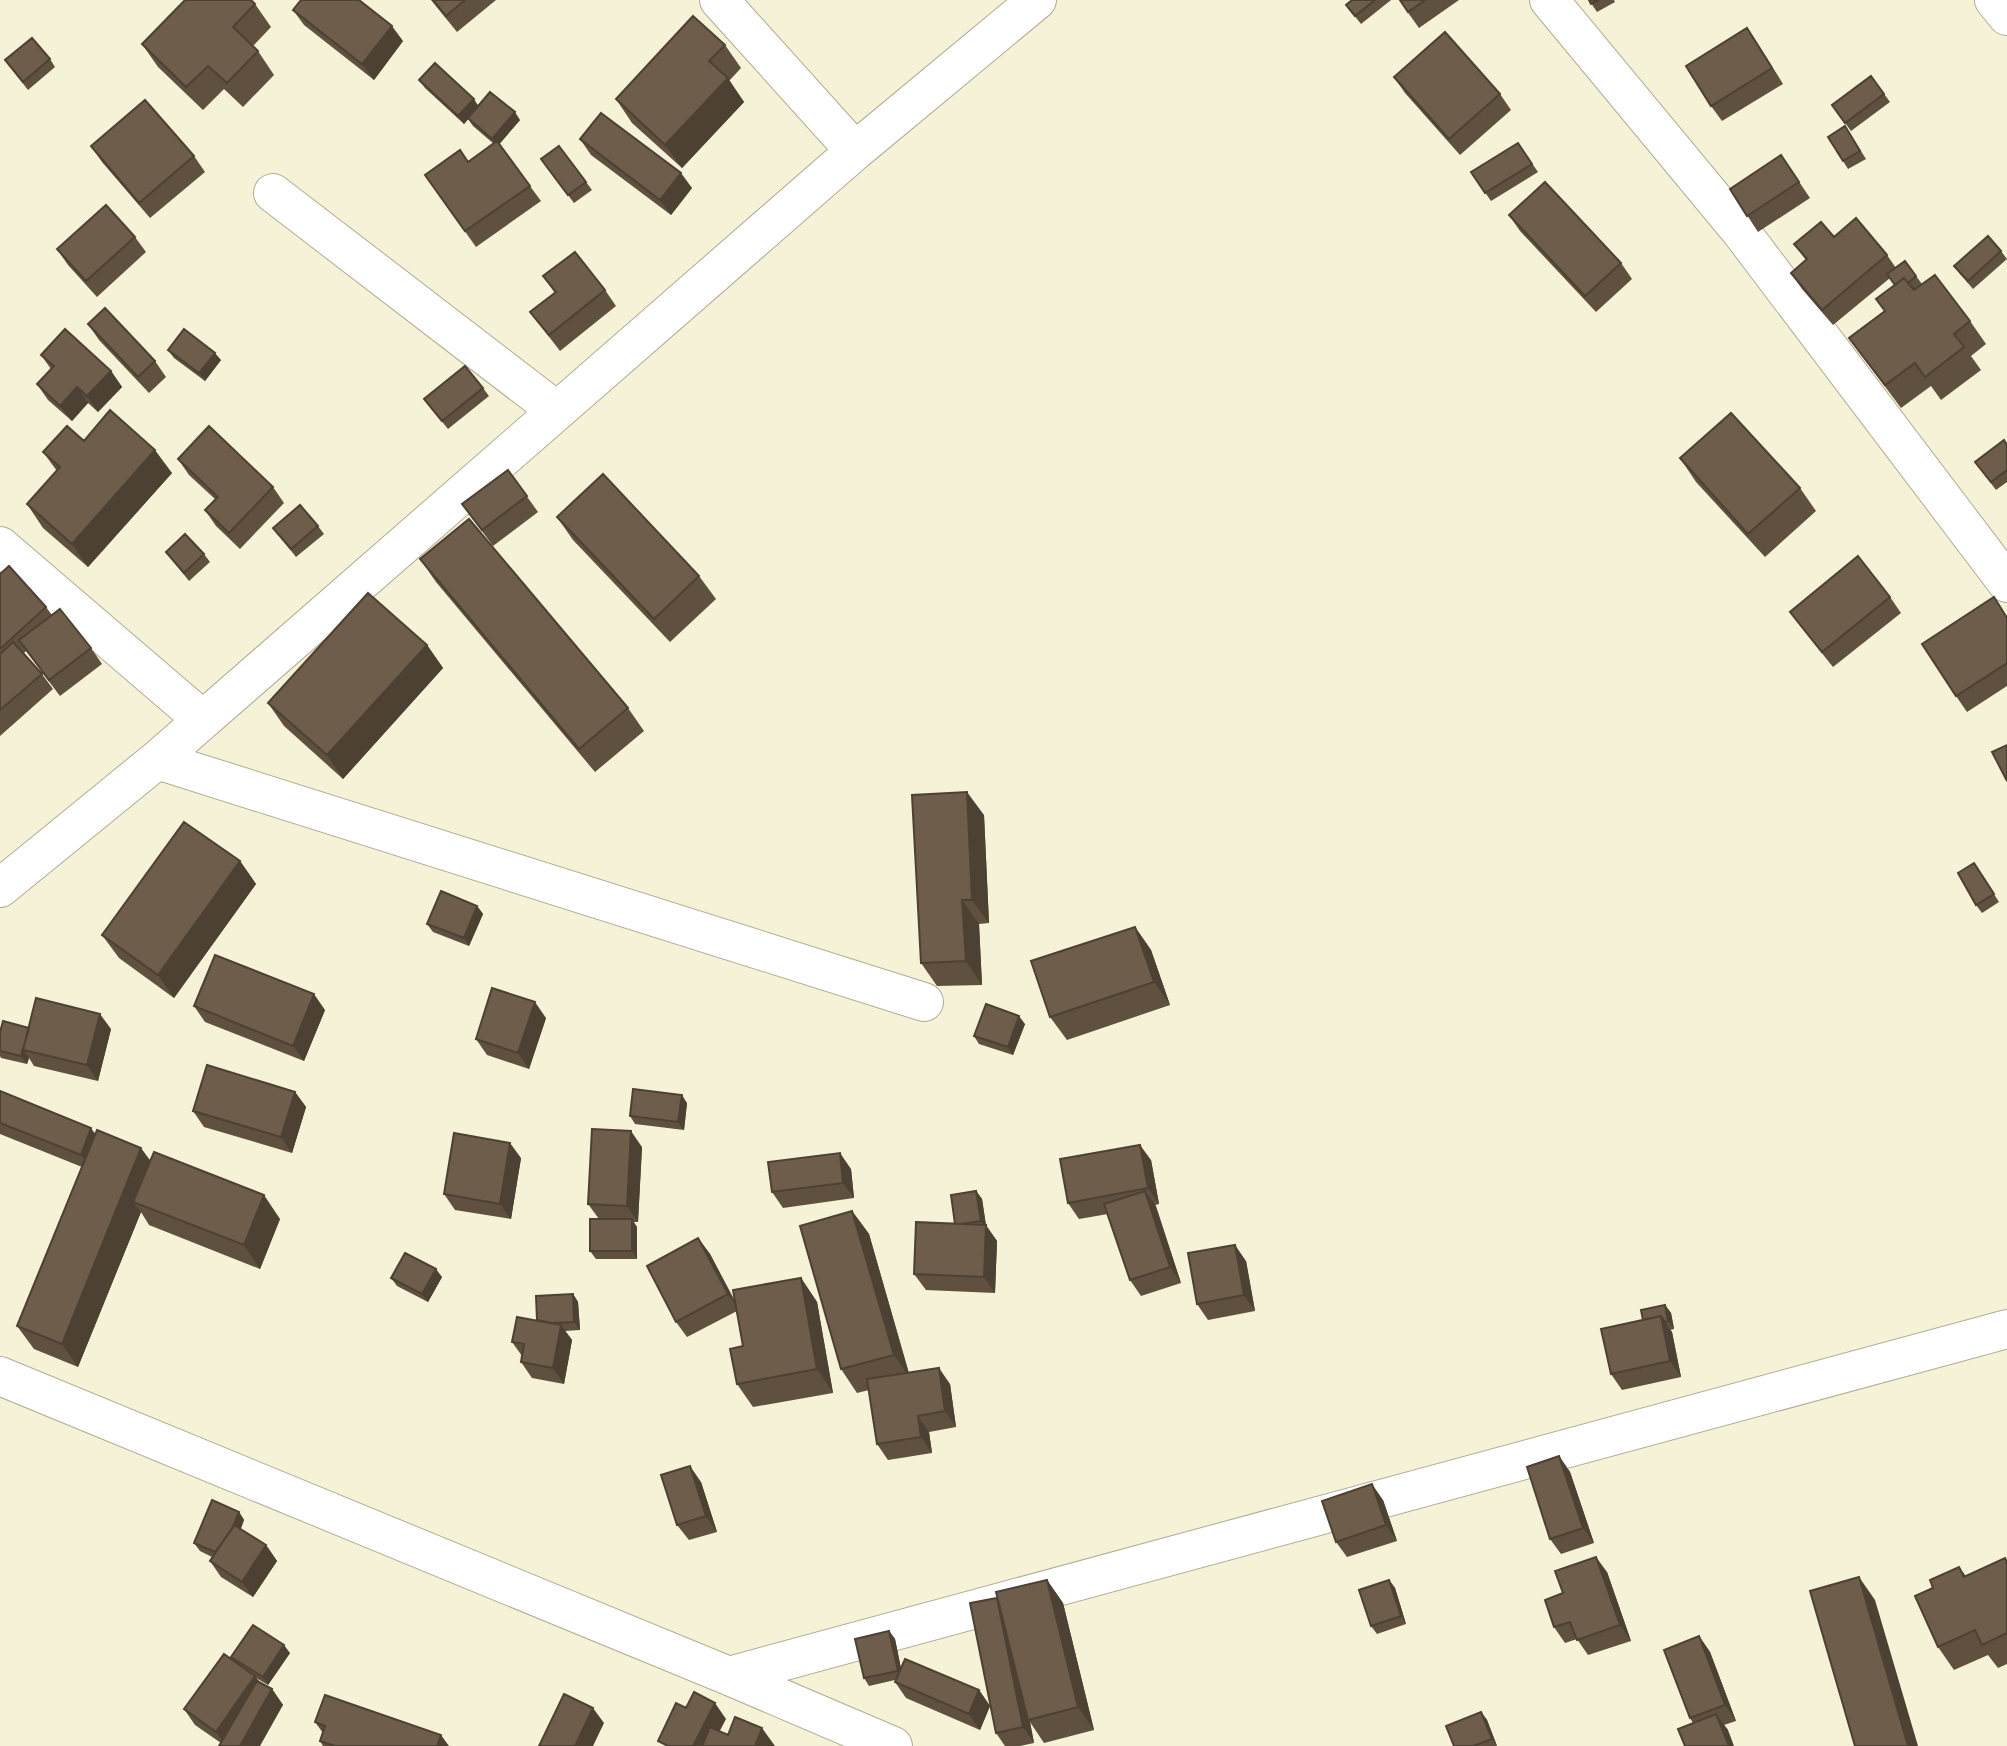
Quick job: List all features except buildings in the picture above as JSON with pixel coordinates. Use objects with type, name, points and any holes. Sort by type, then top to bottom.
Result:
[{"type":"street","points":[[719,0],[855,151]]},
{"type":"street","points":[[0,888],[157,760],[855,151],[1037,0]]},
{"type":"street","points":[[1549,0],[1742,233],[2007,583]]},
{"type":"street","points":[[1994,0],[2007,16]]},
{"type":"street","points":[[273,193],[557,411]]},
{"type":"street","points":[[0,546],[203,720]]},
{"type":"street","points":[[157,760],[924,1002]]},
{"type":"street","points":[[729,1676],[2007,1329]]},
{"type":"street","points":[[0,1376],[893,1746]]}]
